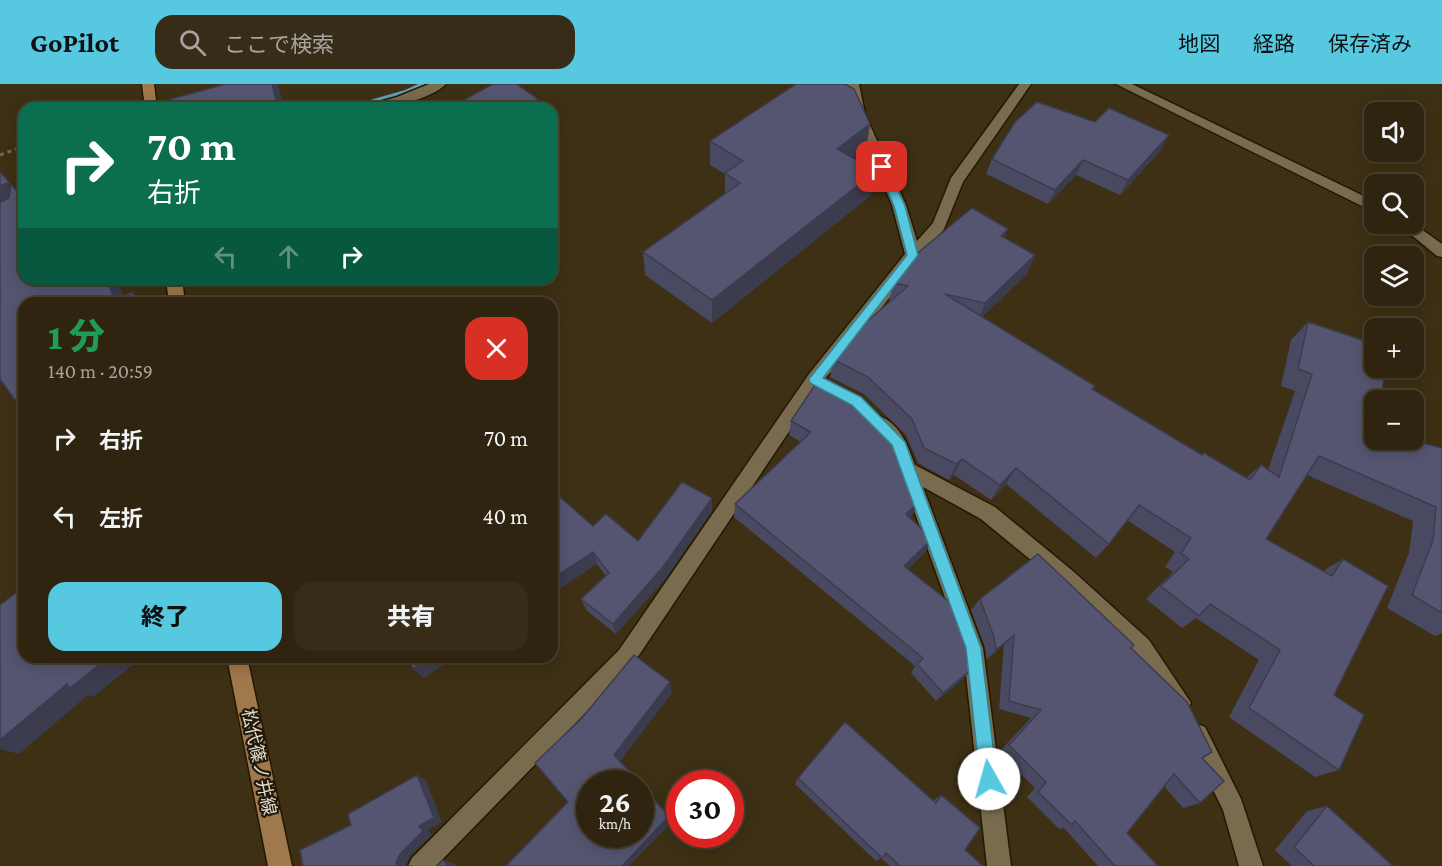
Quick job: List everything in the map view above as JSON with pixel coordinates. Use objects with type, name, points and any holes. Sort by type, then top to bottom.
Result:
[{"type":"main road","points":[[148,84],[150,102]]},
{"type":"main road","name":"松代篠ノ井線","points":[[238,663],[280,866]]},
{"type":"street","points":[[395,102],[440,84]]},
{"type":"street","points":[[854,84],[859,114],[899,206],[913,255]]},
{"type":"street","points":[[420,866],[626,657],[820,382],[913,255],[939,225],[956,181],[1025,84]]},
{"type":"street","points":[[1122,84],[1364,202]]},
{"type":"street","points":[[1418,234],[1442,252]]},
{"type":"street","points":[[865,409],[898,442],[973,648],[999,866]]},
{"type":"street","points":[[909,470],[988,513],[1068,578],[1142,647],[1180,702],[1233,807],[1251,866]]},
{"type":"path","points":[[0,155],[18,148]]},
{"type":"building","points":[[226,84],[272,84],[276,102],[172,102],[171,99]]},
{"type":"building","points":[[493,84],[516,84],[538,99],[533,102],[467,102],[464,100]]},
{"type":"building","points":[[796,84],[845,84],[854,89],[870,124],[837,149],[876,171],[712,300],[643,252],[740,183],[725,173],[743,161],[710,141]]},
{"type":"building","points":[[1037,102],[1095,122],[1109,108],[1169,135],[1128,180],[1083,160],[1055,190],[992,159],[1015,122]]},
{"type":"building","points":[[0,172],[18,192],[18,285],[110,285],[113,297],[18,297],[18,398],[15,400],[0,379],[0,202],[9,198],[11,185],[7,183],[0,186]]},
{"type":"building","points":[[972,208],[1008,229],[1001,236],[1035,255],[985,303],[945,294],[1095,386],[1092,389],[1202,455],[1204,453],[1250,480],[1261,465],[1279,477],[1312,374],[1298,369],[1308,322],[1364,341],[1364,378],[1384,378],[1382,390],[1364,390],[1364,450],[1424,450],[1424,443],[1442,448],[1442,613],[1412,595],[1433,540],[1436,507],[1319,456],[1266,539],[1332,576],[1343,559],[1388,586],[1334,695],[1364,715],[1339,770],[1249,708],[1280,650],[1210,604],[1199,616],[1161,586],[1189,559],[1181,553],[1191,538],[1139,505],[1109,544],[1016,468],[1000,485],[962,459],[956,464],[924,448],[912,419],[868,377],[833,359],[864,324],[908,286],[894,283],[920,251]]},
{"type":"building","points":[[132,292],[136,297],[122,297]]},
{"type":"building","points":[[821,376],[852,393],[894,433],[919,502],[906,514],[932,539],[904,566],[957,608],[969,639],[972,669],[943,693],[917,664],[923,658],[735,504],[811,432],[791,421]]},
{"type":"building","points":[[682,482],[712,498],[663,567],[613,624],[581,599],[609,573],[593,552],[558,575],[558,495],[593,526],[606,514],[638,541]]},
{"type":"building","points":[[1038,554],[1134,645],[1131,648],[1187,702],[1212,752],[1202,758],[1224,781],[1200,803],[1174,774],[1127,833],[1158,866],[1115,866],[1075,821],[1072,825],[1038,792],[1046,782],[1009,745],[1041,710],[1009,701],[1014,635],[996,650],[994,637],[980,599]]},
{"type":"building","points":[[18,592],[18,663],[101,663],[70,688],[67,684],[0,740],[0,605]]},
{"type":"building","points":[[634,655],[670,682],[614,755],[628,770],[576,770],[576,848],[639,848],[622,866],[506,866],[568,802],[535,763],[582,718]]},
{"type":"building","points":[[410,663],[422,663],[413,669]]},
{"type":"building","points":[[845,722],[936,803],[941,795],[980,828],[965,850],[983,866],[900,866],[886,853],[882,858],[798,778]]},
{"type":"building","points":[[417,775],[434,818],[419,826],[423,831],[400,854],[396,862],[398,866],[303,866],[300,850],[351,825],[348,814]]},
{"type":"building","points":[[654,799],[666,813],[666,819],[654,832]]},
{"type":"building","points":[[1327,806],[1393,866],[1314,866],[1294,847]]},
{"type":"building","points":[[443,860],[448,866],[437,866]]},
{"type":"waterway","points":[[369,102],[408,92],[425,84]]},
{"type":"route","points":[[882,167],[899,206],[913,255],[815,379],[856,401],[898,442],[973,648],[989,779]]}]
